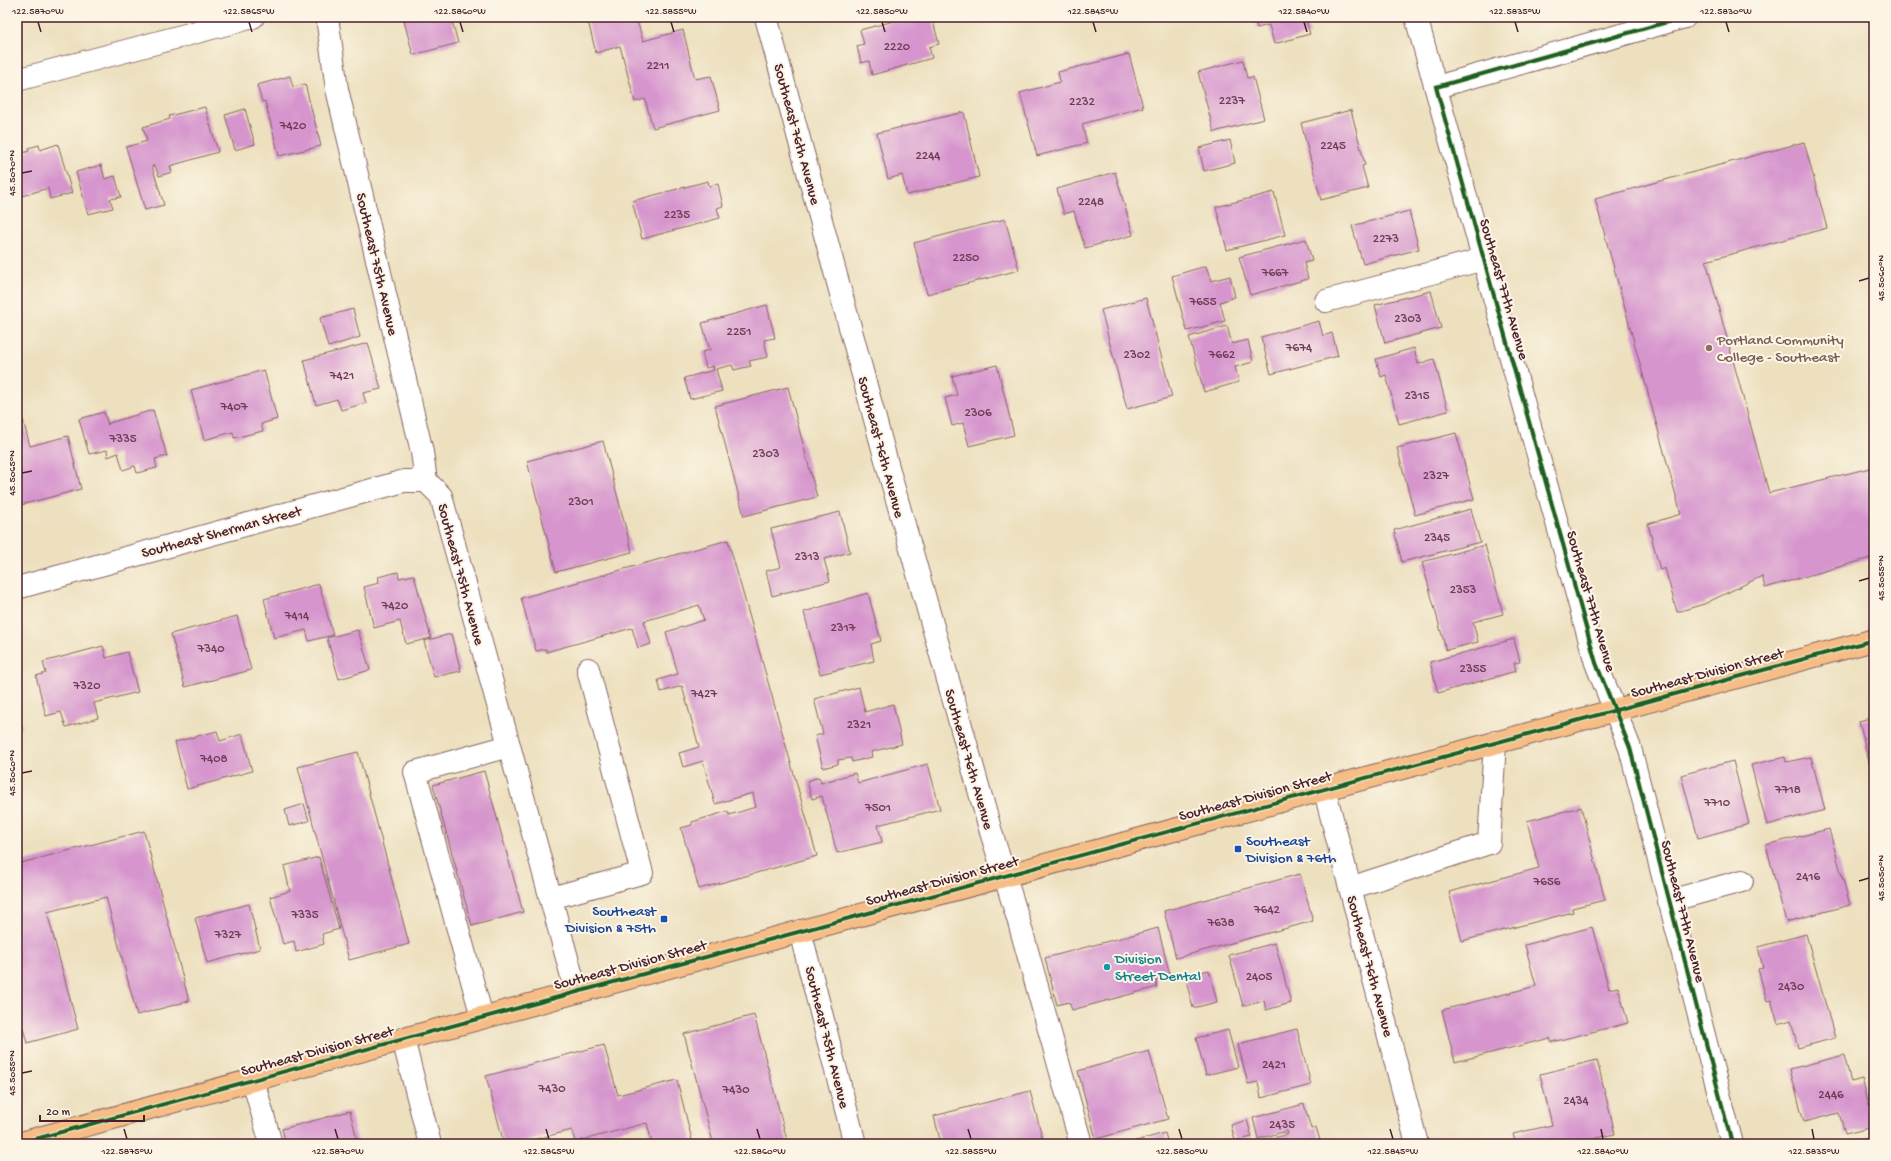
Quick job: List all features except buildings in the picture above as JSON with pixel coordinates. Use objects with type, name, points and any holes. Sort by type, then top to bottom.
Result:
[{"type":"main road","name":"Southeast Division Street","points":[[17,1144],[50,1140],[253,1080],[576,991],[1874,640]]},
{"type":"street","points":[[17,80],[253,17]]},
{"type":"street","name":"Southeast 75th Avenue","points":[[327,17],[330,28],[337,89],[422,452],[426,481],[441,496],[576,991]]},
{"type":"street","name":"Southeast 76th Avenue","points":[[766,17],[894,490],[990,832],[1005,875],[1081,1144]]},
{"type":"street","name":"Southeast 77th Avenue","points":[[1416,17],[1596,663],[1630,748],[1732,1144]]},
{"type":"street","points":[[1436,87],[1685,17]]},
{"type":"street","points":[[1326,301],[1484,259]]},
{"type":"street","name":"Southeast Sherman Street","points":[[17,588],[404,480],[426,481]]},
{"type":"street","points":[[551,898],[642,873],[588,669]]},
{"type":"street","points":[[1350,888],[1489,843],[1495,742]]},
{"type":"street","points":[[482,1017],[415,772],[509,746]]},
{"type":"street","name":"Southeast 76th Avenue","points":[[1324,788],[1417,1144]]},
{"type":"street","points":[[1669,901],[1742,881]]},
{"type":"street","name":"Southeast 75th Avenue","points":[[800,931],[855,1144]]},
{"type":"street","points":[[403,1039],[430,1144]]},
{"type":"street","points":[[253,1080],[271,1144]]},
{"type":"cycle path","points":[[1685,17],[1436,87],[1596,663],[1630,748],[1732,1144]]},
{"type":"cycle path","points":[[17,1144],[1874,640]]},
{"type":"place","name":"Portland Community College - Southeast","points":[[1709,348]]},
{"type":"place","name":"Southeast Division & 76th","points":[[1238,849]]},
{"type":"place","name":"Southeast Division & 75th","points":[[664,919]]},
{"type":"place","name":"Division Street Dental","points":[[1107,967]]}]
